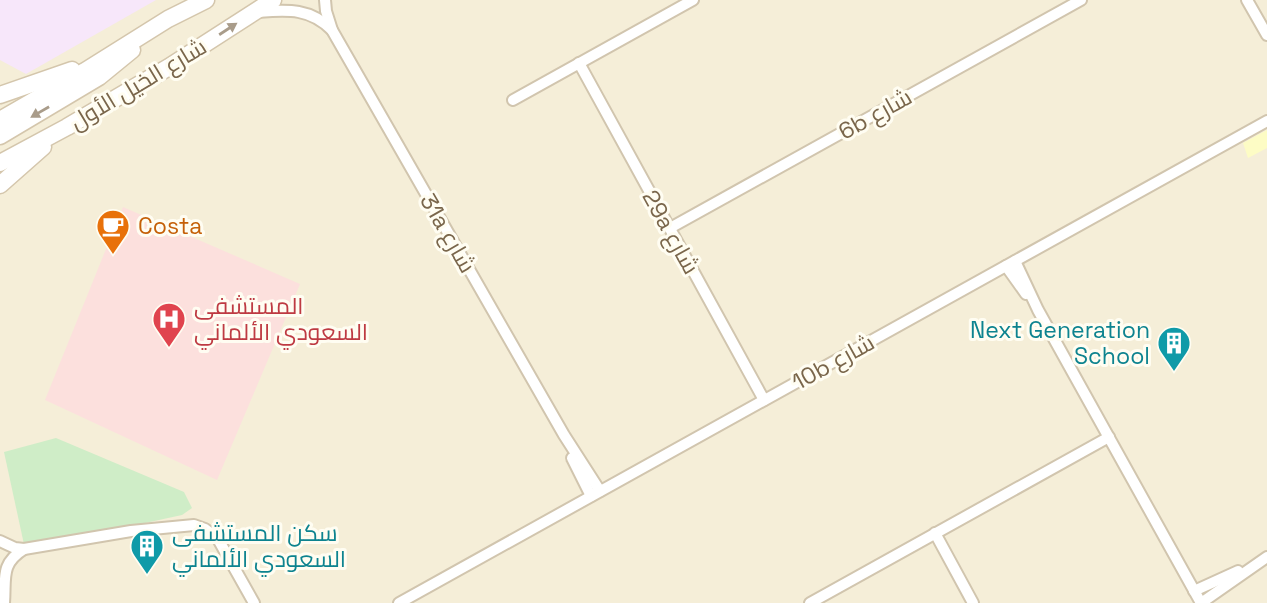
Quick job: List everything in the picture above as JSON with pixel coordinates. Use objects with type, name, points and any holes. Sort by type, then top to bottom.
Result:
[{"type":"main road","name":"شارع الخيل الأول","points":[[0,120],[153,28],[206,0]]},
{"type":"main road","name":"شارع الخيل الأول","points":[[0,163],[169,67],[273,0]]},
{"type":"main road","points":[[0,136],[99,77],[128,55],[153,28]]},
{"type":"main road","points":[[0,95],[68,71],[85,71]]},
{"type":"main road","points":[[0,185],[67,127]]},
{"type":"street","name":"31a شارع","points":[[325,0],[332,30],[564,435],[572,456],[595,494]]},
{"type":"street","points":[[513,100],[693,0]]},
{"type":"street","name":"6b شارع","points":[[670,228],[1081,0]]},
{"type":"street","points":[[1247,0],[1267,35]]},
{"type":"street","name":"31a شارع","points":[[253,12],[303,12],[318,18],[332,30]]},
{"type":"street","name":"29a شارع","points":[[579,63],[764,400]]},
{"type":"street","name":"10b شارع","points":[[399,603],[1267,121]]},
{"type":"street","points":[[1011,263],[1201,603],[1267,557]]},
{"type":"street","points":[[810,603],[1109,437]]},
{"type":"street","points":[[0,541],[24,549],[131,531],[194,525],[210,531],[218,539],[254,603]]},
{"type":"street","points":[[935,533],[974,603]]},
{"type":"street","points":[[4,603],[3,579],[6,567],[13,556],[24,549]]},
{"type":"street","points":[[1194,591],[1254,565]]},
{"type":"shaded area","points":[[0,0],[1267,0],[1267,603],[0,603]]},
{"type":"shaded area","points":[[0,0],[156,0],[26,74],[0,60]]},
{"type":"shaded area","name":"المستشفى السعودي الألماني","points":[[123,207],[300,284],[217,480],[45,400]]},
{"type":"shaded area","points":[[56,438],[184,492],[192,508],[182,515],[25,549],[4,452]]},
{"type":"sand","points":[[1267,130],[1267,148],[1248,158],[1243,143]]},
{"type":"place","name":"Costa","points":[[113,256]]},
{"type":"place","name":"المستشفى السعودي الألماني","points":[[169,349]]},
{"type":"place","name":"Next Generation School","points":[[1174,373]]},
{"type":"place","name":"سكن المستشفى السعودي الألماني","points":[[147,576]]}]
